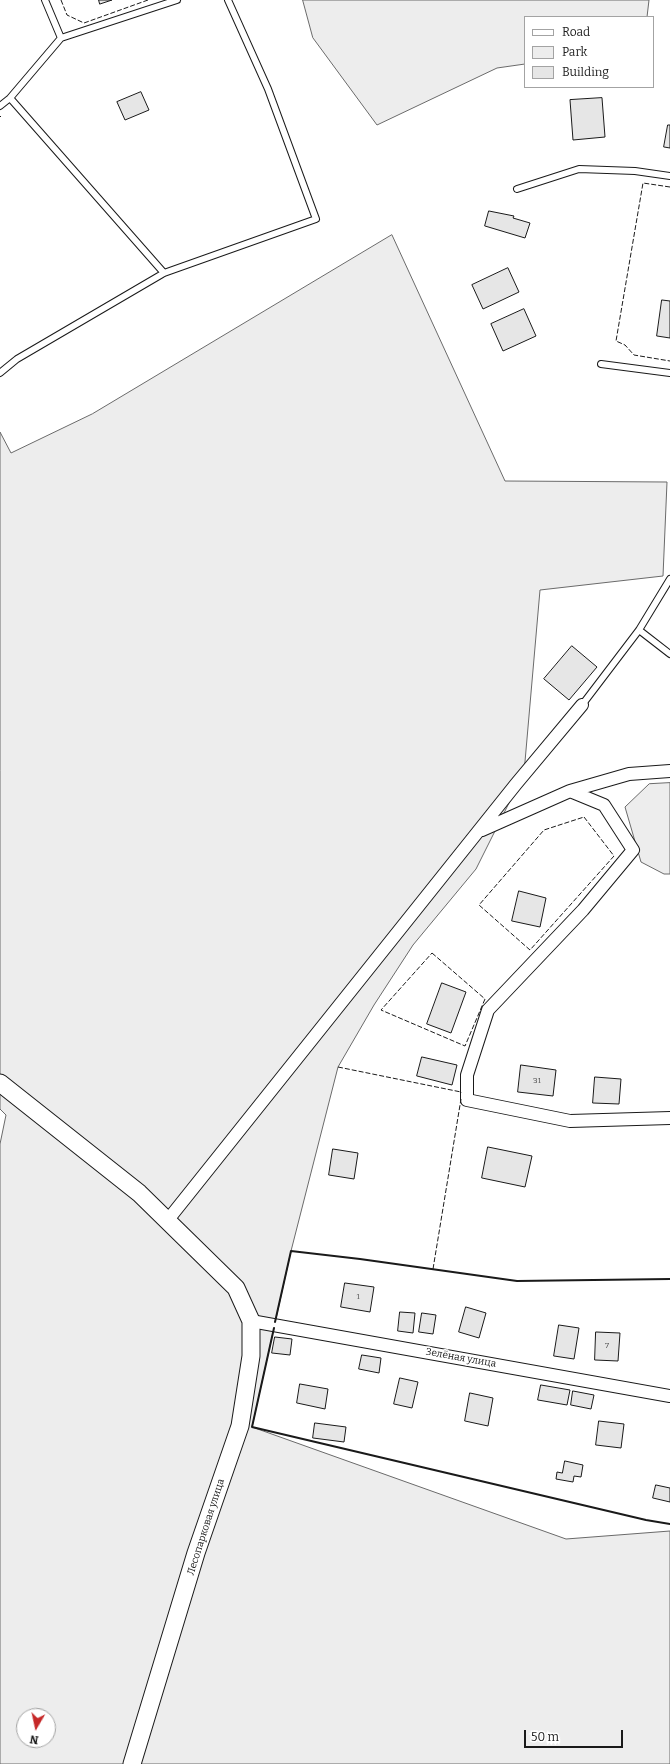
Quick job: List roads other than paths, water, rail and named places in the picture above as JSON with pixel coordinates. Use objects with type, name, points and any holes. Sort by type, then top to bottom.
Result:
[{"type":"street","points":[[0,1083],[139,1194],[167,1221],[516,784],[582,706]]},
{"type":"street","points":[[480,830],[570,791],[629,774],[670,771]]},
{"type":"street","points":[[570,791],[604,804],[633,850],[583,910],[488,1010],[467,1075],[467,1100],[570,1121],[670,1118]]},
{"type":"street","name":"Лесопарковая улица","points":[[132,1764],[196,1552],[240,1426],[251,1356],[251,1321],[236,1288],[167,1221]]},
{"type":"street","name":"Зелёная улица","points":[[251,1321],[670,1396]]},
{"type":"lane","points":[[45,0],[60,38]]},
{"type":"lane","points":[[0,106],[10,98],[60,38],[177,0]]},
{"type":"lane","points":[[0,373],[17,359],[164,274],[316,220],[268,89],[228,0]]},
{"type":"lane","points":[[10,98],[164,274]]},
{"type":"lane","points":[[517,189],[579,169],[634,171],[670,176]]},
{"type":"lane","points":[[602,364],[670,373]]},
{"type":"lane","points":[[582,706],[639,630],[670,579]]},
{"type":"lane","points":[[639,630],[670,654]]}]
